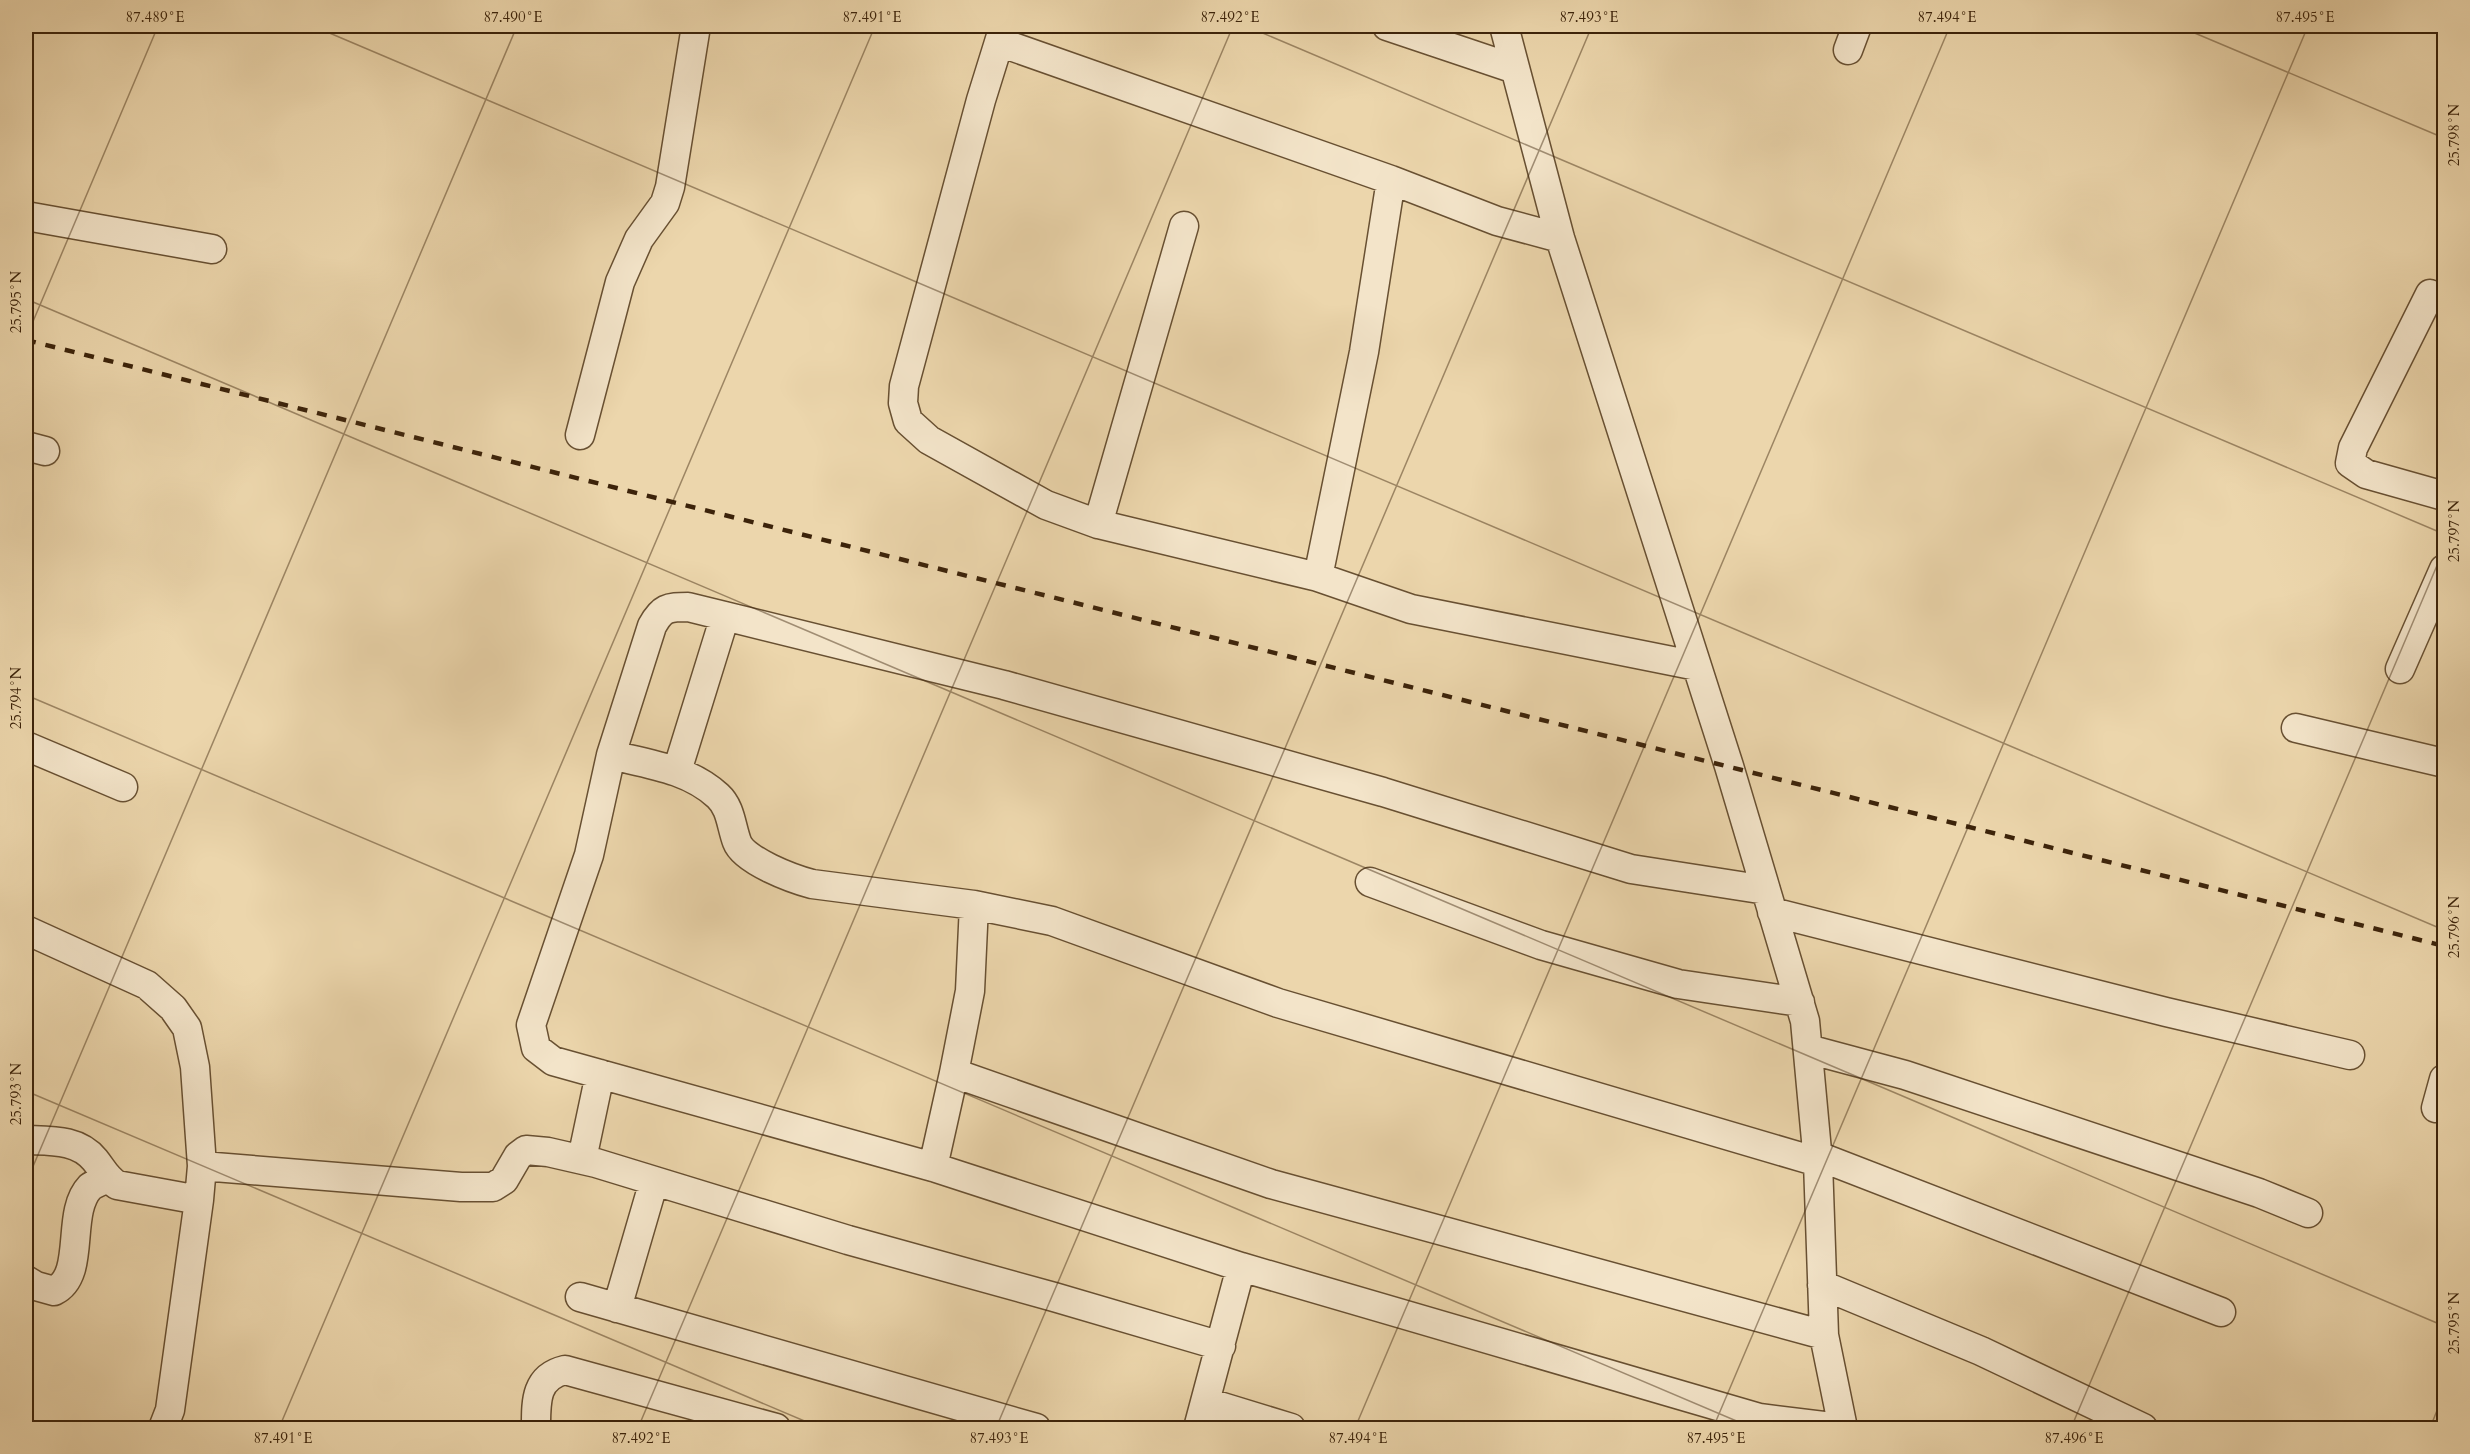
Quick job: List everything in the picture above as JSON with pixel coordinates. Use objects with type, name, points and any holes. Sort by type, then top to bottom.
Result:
[{"type":"street","points":[[580,435],[620,282],[639,239],[665,203],[670,187],[696,26]]},
{"type":"street","points":[[1387,26],[1515,69]]},
{"type":"street","points":[[1504,26],[1560,238],[1697,666],[1769,901],[1800,1002],[1805,1021],[1818,1159],[1824,1335],[1841,1428],[1759,1418],[1241,1267],[933,1167],[553,1061],[536,1048],[531,1025],[589,855],[611,755],[652,626],[660,612],[672,607],[688,607],[1004,685],[1383,792],[1631,869],[1769,901],[2166,1012],[2349,1055]]},
{"type":"street","points":[[1560,238],[1497,221],[1001,34],[904,386],[903,403],[908,421],[929,440],[1046,505],[1098,524],[1318,577],[1411,609],[1697,666]]},
{"type":"street","points":[[1318,577],[1364,352],[1391,180]]},
{"type":"street","points":[[26,216],[212,249]]},
{"type":"street","points":[[1098,524],[1184,226]]},
{"type":"street","points":[[2430,294],[2353,448],[2350,463],[2366,474],[2445,496]]},
{"type":"street","points":[[2400,669],[2445,569]]},
{"type":"street","points":[[677,771],[725,616]]},
{"type":"street","points":[[2296,728],[2445,763]]},
{"type":"street","points":[[26,746],[123,788]]},
{"type":"street","points":[[611,755],[677,771],[703,784],[719,797],[728,810],[738,845],[757,861],[786,878],[812,884],[974,905],[1052,921],[1278,1004],[1818,1159],[2221,1312]]},
{"type":"street","points":[[1370,882],[1541,945],[1678,984],[1800,1002]]},
{"type":"street","points":[[933,1167],[970,991],[974,905]]},
{"type":"street","points":[[26,930],[147,985],[172,1008],[187,1028],[195,1067],[202,1166],[170,1410],[163,1428]]},
{"type":"street","points":[[1808,1049],[1905,1075],[2259,1192],[2308,1213]]},
{"type":"street","points":[[954,1073],[1270,1184],[1824,1335]]},
{"type":"street","points":[[582,1159],[600,1074]]},
{"type":"street","points":[[2436,1108],[2445,1079]]},
{"type":"street","points":[[26,1140],[74,1144],[96,1161],[107,1178],[117,1185],[199,1200]]},
{"type":"street","points":[[202,1166],[461,1187],[493,1187],[504,1180],[518,1156],[526,1150],[548,1152],[582,1159],[848,1240],[1221,1346]]},
{"type":"street","points":[[26,1280],[36,1286],[54,1291],[62,1287],[67,1280],[74,1254],[81,1202],[91,1187],[107,1178]]},
{"type":"street","points":[[617,1308],[654,1181]]},
{"type":"street","points":[[1241,1267],[1202,1415],[1292,1428]]},
{"type":"street","points":[[1822,1285],[1981,1351],[2100,1419],[2143,1428]]},
{"type":"street","points":[[580,1297],[1036,1428]]},
{"type":"street","points":[[536,1428],[536,1404],[541,1386],[553,1373],[565,1370],[777,1428]]},
{"type":"railway","points":[[26,340],[2444,946]]}]
